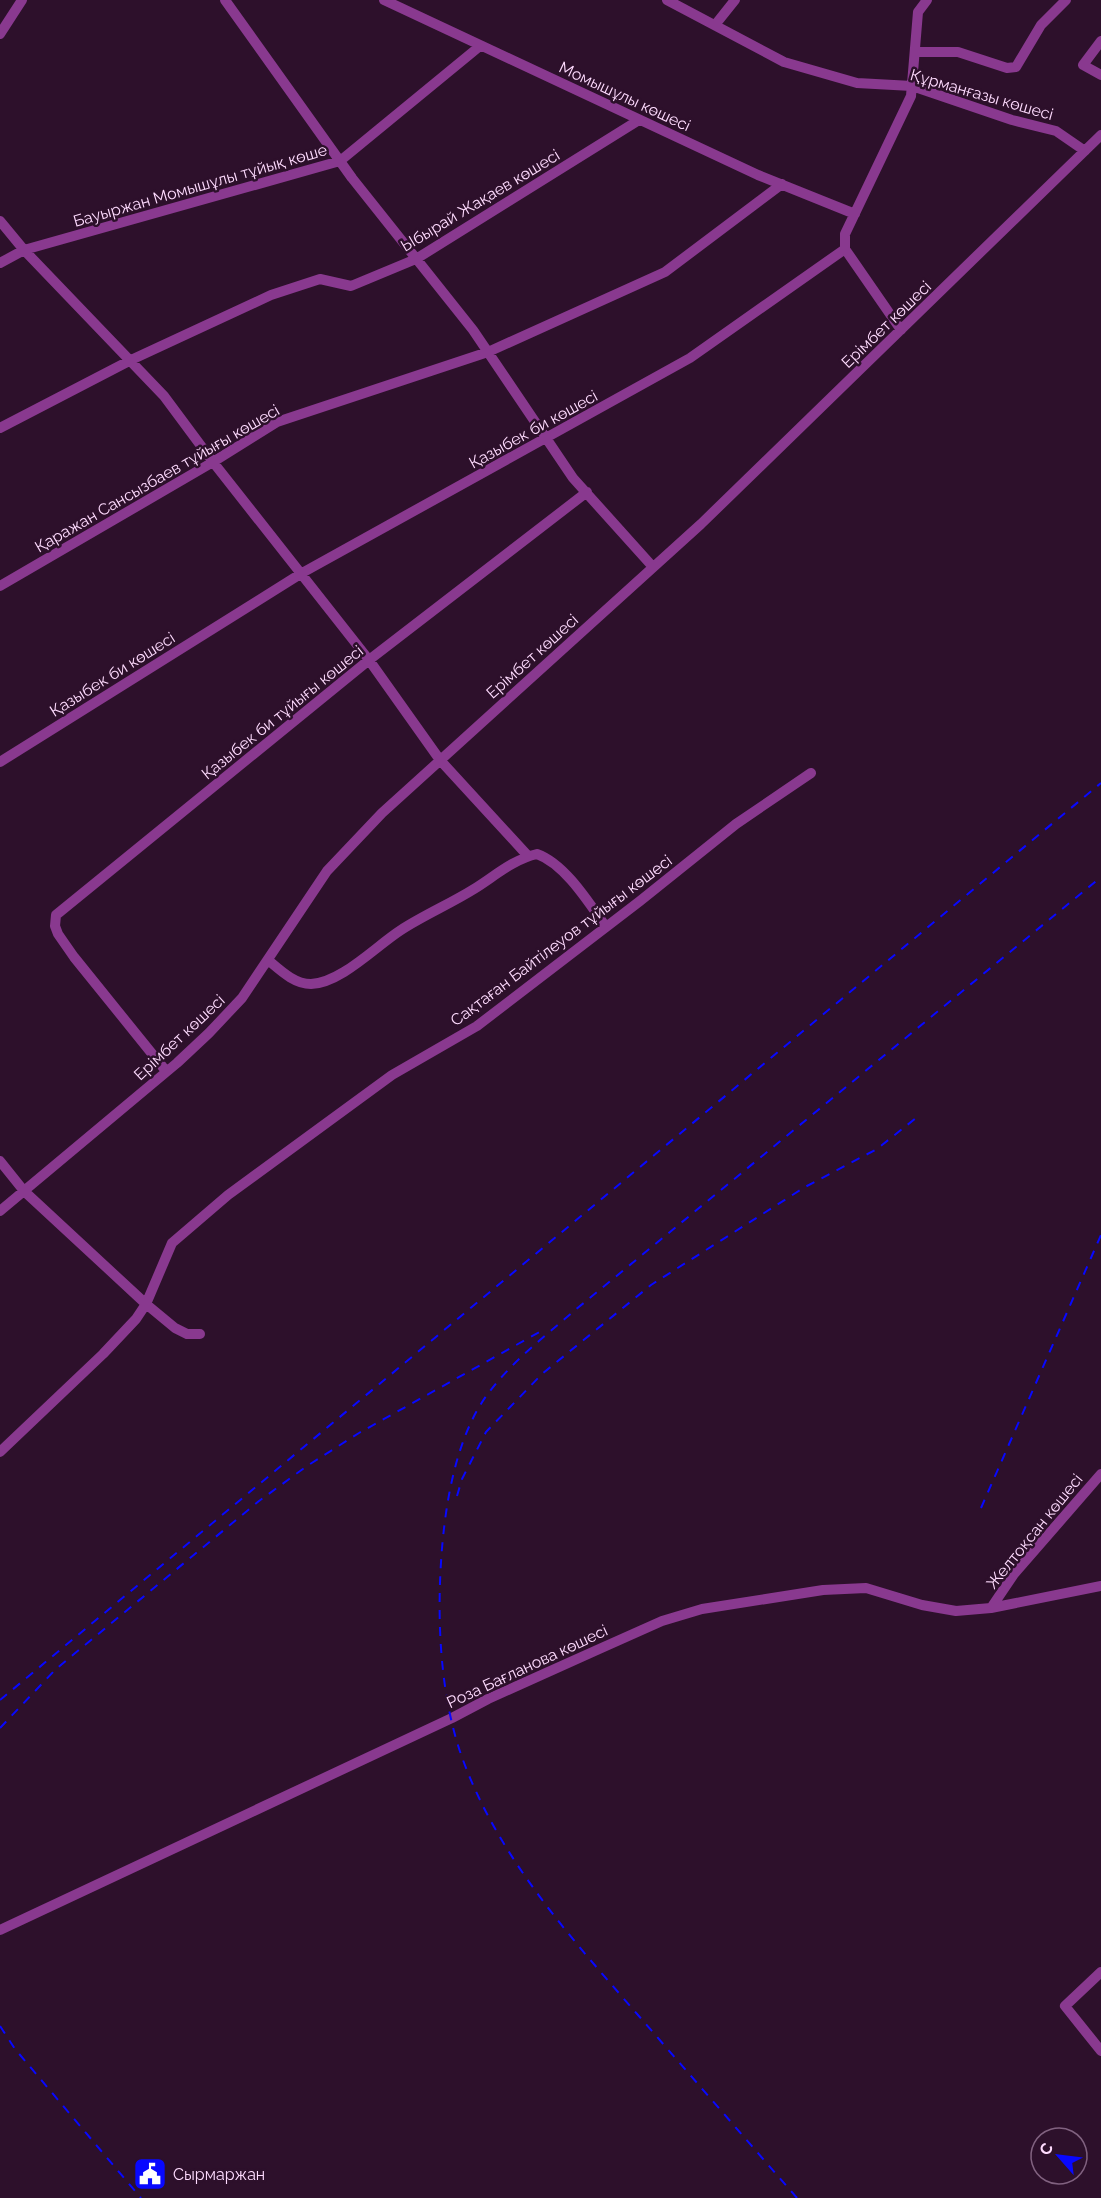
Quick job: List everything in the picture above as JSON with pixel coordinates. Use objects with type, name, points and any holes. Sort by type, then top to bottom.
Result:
[{"type":"street","points":[[0,34],[22,0]]},
{"type":"street","points":[[225,0],[340,161],[473,330],[573,478],[653,567]]},
{"type":"street","name":"Момышұлы көшесі","points":[[384,0],[639,120],[855,214]]},
{"type":"street","name":"Құрманғазы көшесі","points":[[668,0],[784,62],[857,83],[912,86],[1012,120],[1056,131],[1085,151]]},
{"type":"street","points":[[715,25],[735,0]]},
{"type":"street","points":[[901,330],[845,249],[845,234],[911,96],[918,12],[927,0]]},
{"type":"street","points":[[915,52],[958,52],[1007,68],[1016,67],[1041,25],[1066,0]]},
{"type":"street","points":[[1101,41],[1083,65],[1101,75]]},
{"type":"street","name":"Бауыржан Момышұлы тұйық көше","points":[[0,263],[24,250],[340,161],[480,46]]},
{"type":"street","name":"Ыбырай Жақаев көшесі","points":[[0,428],[131,360],[271,296],[320,279],[351,286],[416,259],[639,120]]},
{"type":"street","name":"Ерімбет көшесі","points":[[0,1211],[209,1033],[242,998],[327,871],[382,813],[700,524],[1101,135]]},
{"type":"street","name":"Қаражан Сансызбаев тұйығы көшесі","points":[[0,586],[213,462],[277,422],[488,352],[665,272],[782,184]]},
{"type":"street","points":[[0,221],[24,250],[164,396],[369,660],[440,760],[528,856]]},
{"type":"street","name":"Қазыбек би көшесі","points":[[1,758],[302,573],[546,440],[690,358],[845,249]]},
{"type":"street","name":"Қазыбек би тұйығы көшесі","points":[[166,1071],[58,934],[55,926],[57,915],[369,660],[587,492]]},
{"type":"street","name":"Сақтаған Байтілеуов тұйығы көшесі","points":[[0,1452],[103,1354],[136,1319],[146,1304],[172,1243],[228,1195],[392,1075],[477,1026],[736,824],[811,773]]},
{"type":"street","points":[[268,960],[297,981],[311,984],[332,980],[401,929],[475,889],[505,866],[537,854],[550,858],[579,890],[606,927]]},
{"type":"street","points":[[0,1161],[24,1191],[146,1304],[175,1328],[187,1334],[200,1334]]},
{"type":"street","name":"Желтоқсан көшесі","points":[[991,1608],[1014,1574],[1101,1474]]},
{"type":"street","name":"Роза Бағланова көшесі","points":[[0,1929],[452,1718],[488,1699],[662,1622],[692,1612],[823,1590],[866,1588],[922,1605],[956,1611],[991,1608],[1101,1586]]},
{"type":"street","points":[[1101,1972],[1065,2006],[1101,2051]]},
{"type":"railway","points":[[0,1700],[1101,783]]},
{"type":"railway","points":[[797,2198],[562,1926],[516,1863],[478,1796],[456,1739],[446,1695],[441,1650],[441,1559],[451,1482],[466,1433],[477,1411],[490,1391],[519,1359],[574,1311],[1101,877]]},
{"type":"railway","points":[[457,1496],[462,1479],[486,1432],[542,1374],[651,1285],[805,1187],[877,1149],[916,1118]]},
{"type":"railway","points":[[981,1508],[1101,1235]]},
{"type":"railway","points":[[0,1728],[56,1669],[259,1501],[307,1466],[359,1433],[543,1330]]},
{"type":"railway","points":[[0,2026],[15,2049],[141,2198]]},
{"type":"place","name":"Сырмаржан","points":[[150,2174]]}]
